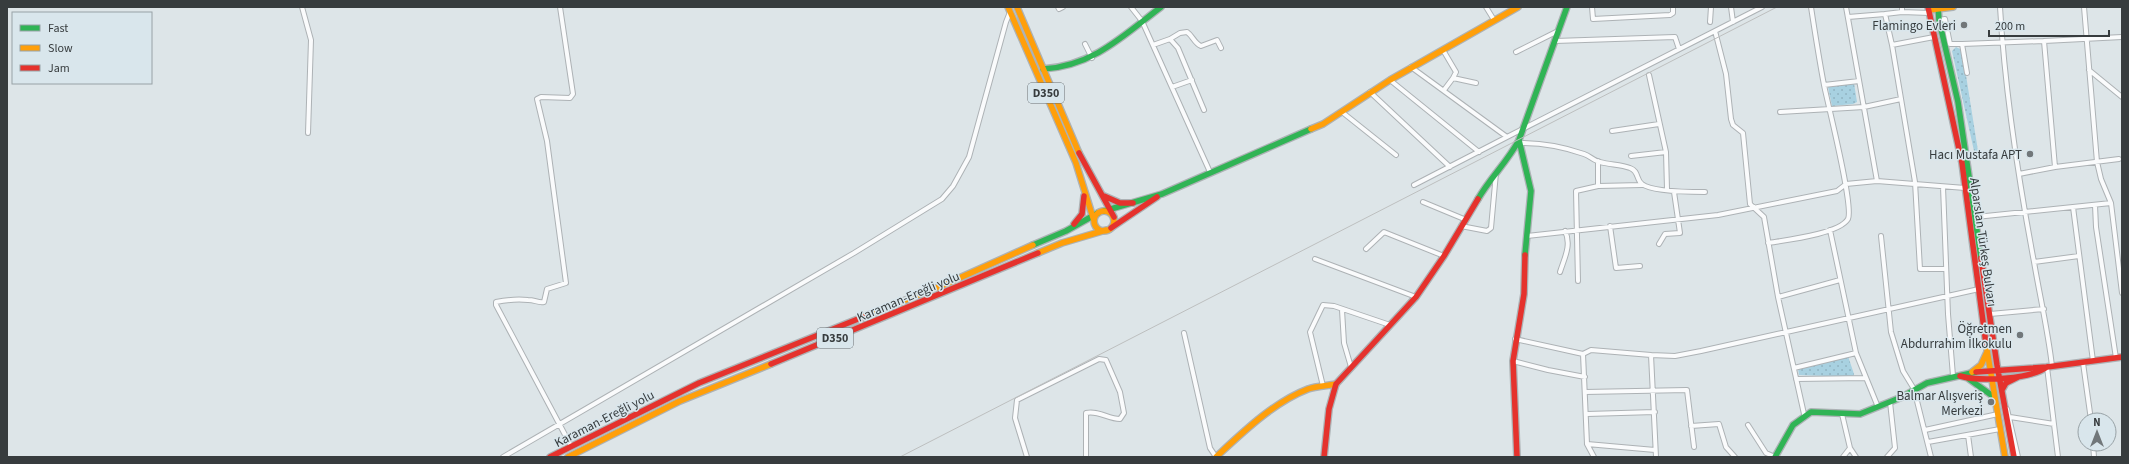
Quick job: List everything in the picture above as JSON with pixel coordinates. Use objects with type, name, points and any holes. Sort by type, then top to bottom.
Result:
[{"type":"main road","name":"D350","points":[[1017,7],[1082,160],[1098,190],[1111,209],[1114,217]]},
{"type":"main road","points":[[1043,69],[1060,70],[1092,58],[1161,7]]},
{"type":"main road","points":[[1162,194],[1323,124],[1370,92],[1411,67],[1518,7]]},
{"type":"main road","points":[[1324,457],[1329,409],[1336,384],[1416,297],[1444,256],[1464,220],[1520,141],[1567,7]]},
{"type":"main road","points":[[1928,10],[1954,7]]},
{"type":"main road","name":"Alparslan Türkeş Bulvarı","points":[[1938,8],[1939,20],[1958,102],[1999,378],[2014,457]]},
{"type":"main road","name":"D350","points":[[1009,10],[1082,180],[1084,206],[1082,214],[1066,231]]},
{"type":"main road","name":"Alparslan Türkeş Bulvarı","points":[[1928,10],[1962,163],[1987,352],[2005,457]]},
{"type":"main road","points":[[1516,456],[1516,408],[1513,360],[1524,294],[1531,191],[1520,141]]},
{"type":"main road","points":[[1082,180],[1097,215],[1098,228],[1109,229],[1114,222],[1114,217],[1110,212],[1097,215]]},
{"type":"main road","points":[[1098,190],[1105,197],[1113,201],[1133,203]]},
{"type":"main road","name":"Karaman-Ereğli yolu","points":[[550,457],[717,375],[860,320],[1066,231],[1111,209],[1162,194]]},
{"type":"main road","name":"Karaman-Ereğli yolu","points":[[568,457],[680,400],[870,324],[1062,243],[1109,229],[1162,194]]},
{"type":"main road","points":[[1969,376],[1979,368],[1987,352]]},
{"type":"main road","points":[[1969,376],[1998,370],[2083,363],[2119,358]]},
{"type":"main road","points":[[1997,363],[2013,369]]},
{"type":"main road","points":[[1775,457],[1787,433],[1795,422],[1804,414],[1811,412],[1860,414],[1890,402],[1927,383],[1956,376],[1991,379],[1999,378],[2040,372],[2049,366]]},
{"type":"main road","points":[[2002,390],[2006,383],[2026,374]]},
{"type":"main road","points":[[1969,376],[1994,397]]},
{"type":"main road","points":[[1216,457],[1235,439],[1288,401],[1308,389],[1336,384]]},
{"type":"street","points":[[302,7],[310,40],[308,133]]},
{"type":"street","points":[[560,7],[573,94],[570,98],[541,97],[537,99],[537,104],[542,115],[547,140],[566,283],[547,289],[544,302],[539,303],[533,300],[519,300],[496,302],[496,305],[558,426],[571,446]]},
{"type":"street","points":[[1058,7],[1063,7]]},
{"type":"street","points":[[1131,7],[1142,21],[1210,172]]},
{"type":"street","points":[[1486,7],[1494,20]]},
{"type":"street","points":[[1592,7],[1593,19],[1670,15],[1673,13],[1673,7]]},
{"type":"street","points":[[1710,22],[1711,7]]},
{"type":"street","points":[[1731,7],[1733,22]]},
{"type":"street","points":[[1414,185],[1762,7]]},
{"type":"street","points":[[1768,243],[1840,227],[1848,218],[1849,211],[1846,184],[1824,85],[1811,7]]},
{"type":"street","points":[[1846,7],[1877,181]]},
{"type":"street","points":[[1902,7],[1902,12]]},
{"type":"street","points":[[2000,7],[2002,44],[2018,174],[2044,309],[2058,457]]},
{"type":"street","points":[[2084,7],[2097,162],[2101,179],[2111,203],[2122,293]]},
{"type":"street","points":[[503,457],[854,253],[942,199],[956,182],[969,157],[1009,10]]},
{"type":"street","points":[[1848,17],[1928,10]]},
{"type":"street","points":[[1885,14],[1902,99],[1915,182],[1920,269],[1945,269]]},
{"type":"street","points":[[1939,20],[1945,19],[1950,44],[2002,44],[2122,36]]},
{"type":"street","points":[[1516,52],[1558,31]]},
{"type":"street","points":[[1715,31],[1726,74],[1732,125],[1743,133],[1749,198],[1752,208],[1760,212],[1764,217],[1785,331],[1804,414]]},
{"type":"street","points":[[1153,45],[1170,39],[1180,33],[1187,32],[1192,35],[1196,44],[1201,46],[1217,40],[1220,48]]},
{"type":"street","points":[[1555,41],[1675,37],[1679,49]]},
{"type":"street","points":[[1892,44],[1934,37]]},
{"type":"street","points":[[1170,39],[1178,48],[1204,110]]},
{"type":"street","points":[[2044,41],[2055,167]]},
{"type":"street","points":[[1085,44],[1092,58]]},
{"type":"street","points":[[1962,44],[1967,73]]},
{"type":"street","points":[[1443,50],[1456,72],[1444,90]]},
{"type":"street","points":[[1411,67],[1507,138]]},
{"type":"street","points":[[2089,70],[2122,97]]},
{"type":"street","points":[[1649,76],[1666,152],[1667,189]]},
{"type":"street","points":[[1453,78],[1476,83]]},
{"type":"street","points":[[1172,87],[1192,80]]},
{"type":"street","points":[[1390,80],[1479,152]]},
{"type":"street","points":[[1824,85],[1860,80]]},
{"type":"street","points":[[1370,92],[1450,167]]},
{"type":"street","points":[[1780,112],[1864,107],[1902,99]]},
{"type":"street","points":[[1342,112],[1396,155]]},
{"type":"street","points":[[1612,131],[1659,124]]},
{"type":"street","points":[[1520,141],[1539,143],[1586,154],[1598,161],[1631,168],[1637,172],[1643,185]]},
{"type":"street","points":[[1631,156],[1666,152]]},
{"type":"street","points":[[2018,174],[2055,167],[2119,159]]},
{"type":"street","points":[[1598,161],[1598,186]]},
{"type":"street","points":[[1461,226],[1480,231],[1487,231],[1491,228],[1496,173]]},
{"type":"street","points":[[1527,236],[1718,215],[1837,191],[1846,184],[1877,181],[1915,182],[1965,188]]},
{"type":"street","points":[[1578,281],[1576,191],[1598,186],[1643,185],[1667,189],[1674,192],[1705,192]]},
{"type":"street","points":[[1943,186],[1945,269],[1956,376]]},
{"type":"street","points":[[1659,244],[1665,234],[1680,233],[1674,192]]},
{"type":"street","points":[[1423,202],[1464,220]]},
{"type":"street","points":[[1976,217],[2111,203]]},
{"type":"street","points":[[2095,205],[2096,227],[2119,358]]},
{"type":"street","points":[[2073,207],[2093,361]]},
{"type":"street","points":[[1610,226],[1616,268],[1640,266]]},
{"type":"street","points":[[1830,230],[1856,353],[1878,407]]},
{"type":"street","points":[[1366,249],[1384,232],[1444,256]]},
{"type":"street","points":[[1560,272],[1568,248],[1569,238],[1565,232]]},
{"type":"street","points":[[1881,236],[1891,332],[1903,370],[1914,389],[1931,457]]},
{"type":"street","points":[[2034,262],[2079,256]]},
{"type":"street","points":[[1315,259],[1416,297]]},
{"type":"street","points":[[1778,296],[1840,280]]},
{"type":"street","points":[[1516,339],[1583,354],[1591,350],[1675,356],[1979,289]]},
{"type":"street","points":[[1323,386],[1310,332],[1323,305],[1334,306],[1342,310],[1390,325]]},
{"type":"street","points":[[1990,314],[2044,309]]},
{"type":"street","points":[[1342,310],[1344,343],[1351,367]]},
{"type":"street","points":[[1184,333],[1210,448],[1216,457]]},
{"type":"street","points":[[1794,368],[1856,353]]},
{"type":"street","points":[[1583,354],[1587,414],[1587,444],[1594,457]]},
{"type":"street","points":[[1651,355],[1652,391],[1655,412],[1656,457]]},
{"type":"street","points":[[1027,457],[1015,418],[1017,400],[1099,359],[1106,360],[1120,392],[1124,413],[1120,419],[1111,419],[1092,411],[1086,413],[1086,457]]},
{"type":"street","points":[[1513,360],[1548,370],[1585,377]]},
{"type":"street","points":[[2083,363],[2090,412]]},
{"type":"street","points":[[1796,379],[1866,378]]},
{"type":"street","points":[[1585,392],[1687,390],[1694,447]]},
{"type":"street","points":[[2004,400],[2010,417],[2018,457]]},
{"type":"street","points":[[1887,457],[1895,448],[1890,402]]},
{"type":"street","points":[[1587,414],[1655,412]]},
{"type":"street","points":[[1842,414],[1850,448],[1856,457]]},
{"type":"street","points":[[1925,430],[1998,414]]},
{"type":"street","points":[[2010,417],[2054,424]]},
{"type":"street","points":[[1691,426],[1719,424],[1726,447],[1735,457]]},
{"type":"street","points":[[1748,425],[1766,453],[1775,457]]},
{"type":"street","points":[[1928,442],[2000,429]]},
{"type":"street","points":[[1968,435],[1971,457]]},
{"type":"street","points":[[1587,444],[1655,450]]},
{"type":"street","points":[[1843,457],[1850,448]]},
{"type":"shaded area","points":[[1956,47],[1962,50],[1978,151],[1974,151],[1952,51]]},
{"type":"shaded area","points":[[1854,83],[1857,102],[1853,104],[1832,106],[1828,87]]},
{"type":"shaded area","points":[[1848,356],[1854,374],[1853,377],[1799,375],[1798,368]]},
{"type":"railway","points":[[900,457],[1777,7]]},
{"type":"traffic: fast","points":[[1043,69],[1061,67],[1092,56],[1120,39],[1161,7]]},
{"type":"traffic: fast","points":[[1478,199],[1519,140],[1567,7]]},
{"type":"traffic: fast","points":[[1938,7],[1939,20],[1958,102],[1981,258]]},
{"type":"traffic: fast","points":[[1104,211],[1162,194],[1311,129]]},
{"type":"traffic: fast","points":[[1519,140],[1531,191],[1525,255]]},
{"type":"traffic: fast","points":[[1033,245],[1066,231],[1098,213]]},
{"type":"traffic: fast","points":[[1775,457],[1793,425],[1811,412],[1860,414],[1902,397],[1927,383],[1976,372]]},
{"type":"traffic: fast","points":[[1969,379],[1994,397]]},
{"type":"traffic: slow","points":[[1008,7],[1076,163],[1094,221]]},
{"type":"traffic: slow","points":[[1017,7],[1079,153]]},
{"type":"traffic: slow","points":[[1311,129],[1323,124],[1390,80],[1518,7]]},
{"type":"traffic: slow","points":[[1929,10],[1953,7]]},
{"type":"traffic: slow","points":[[1104,211],[1111,214],[1114,221],[1111,228],[1104,231],[1097,228],[1094,221],[1097,214],[1104,211]]},
{"type":"traffic: slow","points":[[1038,253],[1062,243],[1106,230]]},
{"type":"traffic: slow","points":[[863,317],[946,284],[1033,245]]},
{"type":"traffic: slow","points":[[1986,344],[2005,457]]},
{"type":"traffic: slow","points":[[1972,372],[1981,365],[1987,352]]},
{"type":"traffic: slow","points":[[568,457],[680,401],[771,364]]},
{"type":"traffic: slow","points":[[1216,457],[1259,418],[1283,402],[1308,389],[1336,384]]},
{"type":"traffic: jam","points":[[1928,7],[1962,163],[1986,344]]},
{"type":"traffic: jam","points":[[1079,153],[1114,217]]},
{"type":"traffic: jam","points":[[1074,224],[1082,214],[1084,196]]},
{"type":"traffic: jam","points":[[1104,196],[1120,203],[1133,203]]},
{"type":"traffic: jam","points":[[1111,228],[1157,197]]},
{"type":"traffic: jam","points":[[1324,457],[1329,409],[1336,384],[1416,297],[1444,256],[1478,199]]},
{"type":"traffic: jam","points":[[771,364],[1038,253]]},
{"type":"traffic: jam","points":[[1517,457],[1513,361],[1524,294],[1525,255]]},
{"type":"traffic: jam","points":[[1981,258],[1997,365],[2014,457]]},
{"type":"traffic: jam","points":[[550,457],[699,383],[863,317]]},
{"type":"traffic: jam","points":[[1976,372],[2047,367],[2122,357]]},
{"type":"traffic: jam","points":[[1960,376],[1980,379],[2018,377],[2047,367]]},
{"type":"traffic: jam","points":[[2002,390],[2006,383],[2018,377]]},
{"type":"place","name":"Flamingo Evleri","points":[[1964,25]]},
{"type":"place","name":"Hacı Mustafa APT","points":[[2030,154]]},
{"type":"place","name":"Öğretmen Abdurrahim İlkokulu","points":[[2020,335]]},
{"type":"place","name":"Balmar Alışveriş Merkezi","points":[[1991,402]]}]
